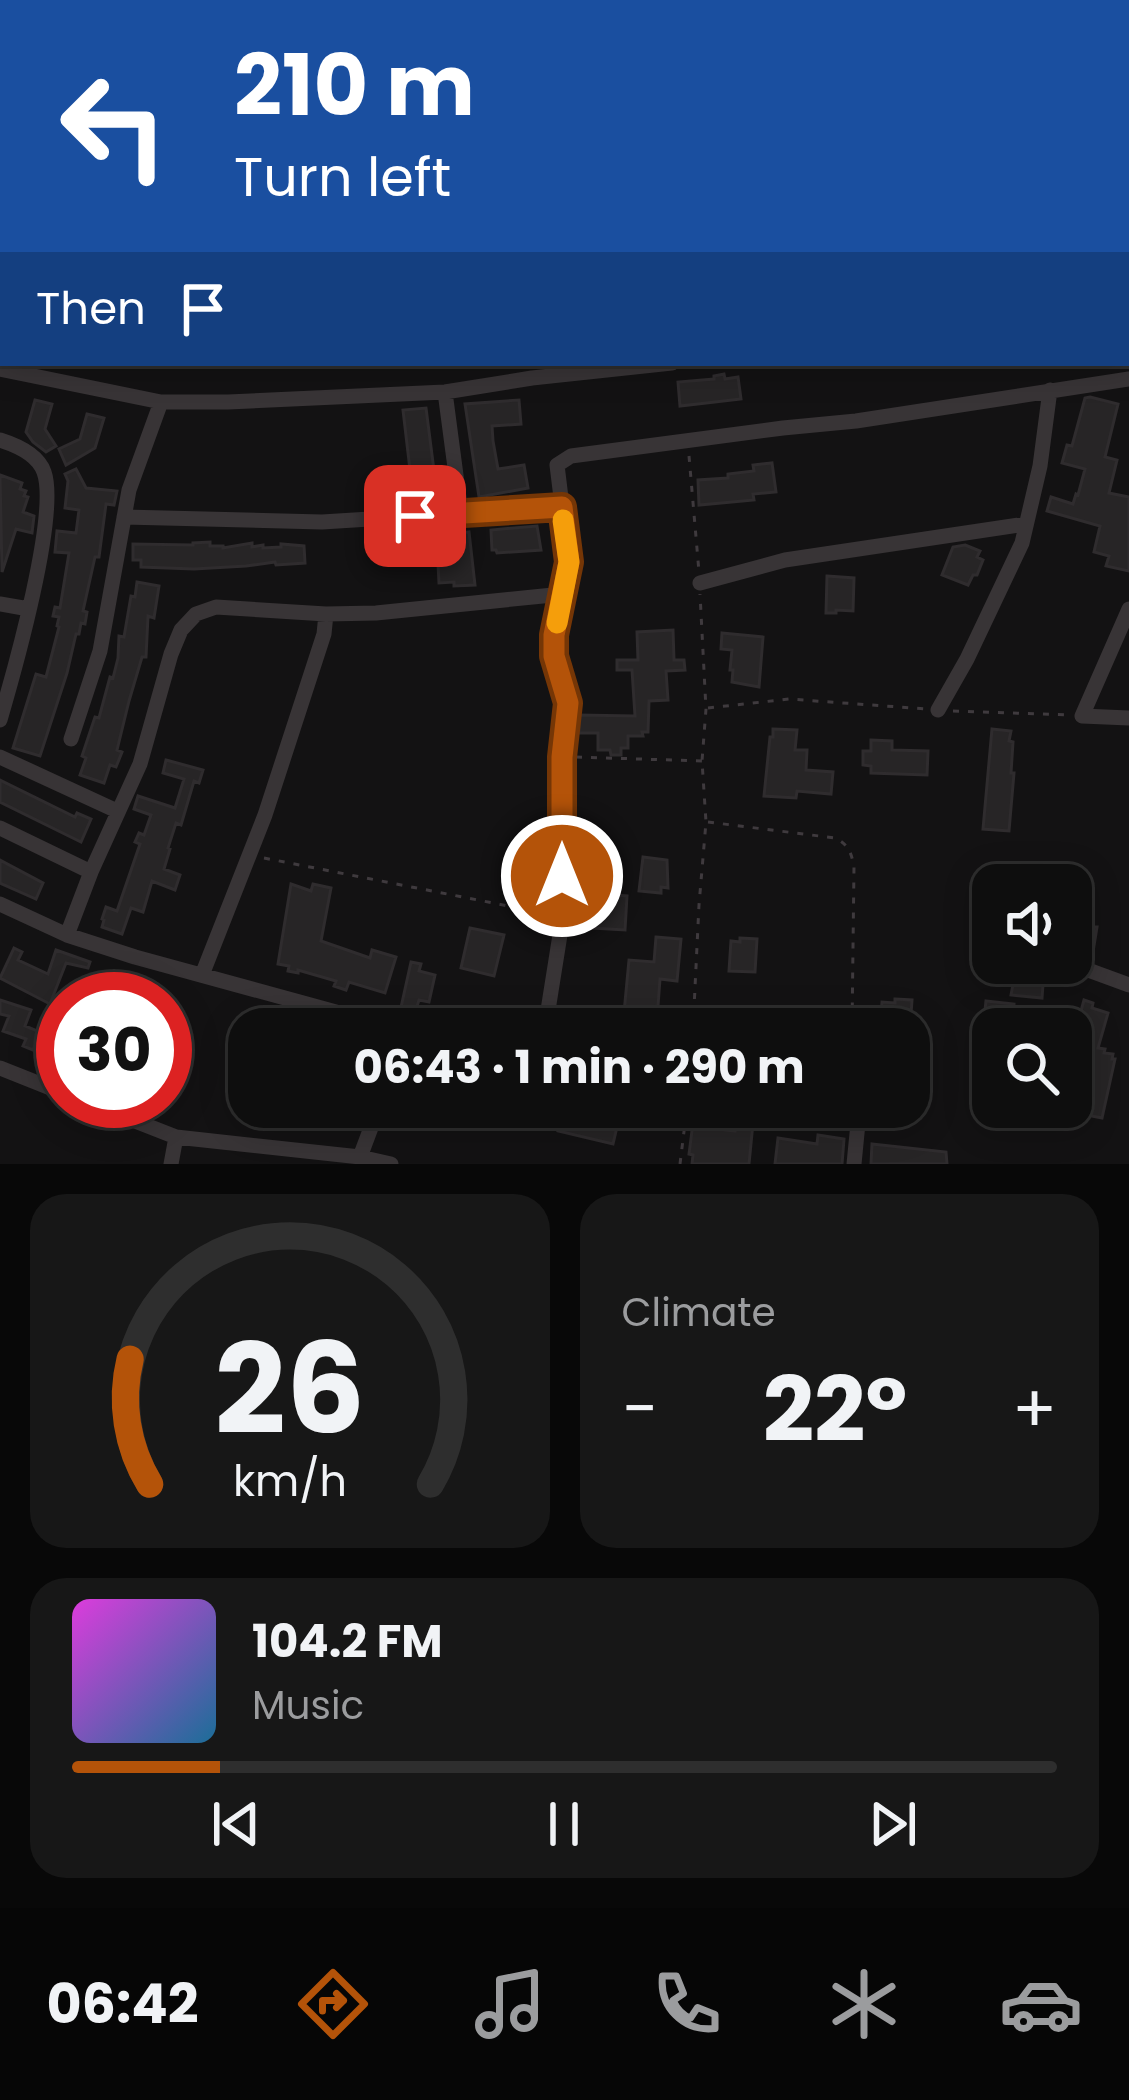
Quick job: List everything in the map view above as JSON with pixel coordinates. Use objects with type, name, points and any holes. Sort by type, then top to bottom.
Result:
[{"type":"street","points":[[0,369],[161,402],[228,402],[445,392],[644,366]]},
{"type":"street","points":[[548,1008],[563,916],[562,757],[568,703],[554,656],[569,562],[557,465],[571,455],[856,421],[1129,379]]},
{"type":"street","points":[[938,710],[968,659],[1022,543],[1040,466],[1050,390]]},
{"type":"street","points":[[445,392],[461,513]]},
{"type":"street","points":[[71,740],[100,651],[129,490],[161,402]]},
{"type":"street","points":[[0,440],[23,450],[44,473],[46,510],[29,609],[0,720]]},
{"type":"street","points":[[124,517],[322,522],[562,507]]},
{"type":"street","points":[[700,583],[785,560],[1026,524]]},
{"type":"street","points":[[67,935],[140,764],[171,654],[181,630],[196,614],[216,607],[376,613],[553,595],[564,582]]},
{"type":"street","points":[[0,604],[29,609]]},
{"type":"street","points":[[1129,609],[1082,716],[1129,718]]},
{"type":"street","points":[[202,975],[249,856],[324,634],[326,614]]},
{"type":"street","points":[[0,758],[117,811]]},
{"type":"street","points":[[0,828],[91,872]]},
{"type":"street","points":[[0,904],[67,935],[313,1008]]},
{"type":"street","points":[[1092,971],[1129,985]]},
{"type":"street","points":[[0,1068],[36,1082]]},
{"type":"street","points":[[153,1128],[176,1137],[391,1164]]},
{"type":"street","points":[[360,1157],[371,1128]]},
{"type":"street","points":[[854,1164],[858,1128]]},
{"type":"street","points":[[171,1164],[176,1137]]},
{"type":"path","points":[[688,442],[706,709],[702,761],[706,822],[694,1008]]},
{"type":"path","points":[[706,709],[789,699],[1082,716]]},
{"type":"path","points":[[562,757],[702,761]]},
{"type":"path","points":[[706,822],[845,842],[854,866],[852,1008]]},
{"type":"path","points":[[249,856],[563,916]]},
{"type":"path","points":[[680,1164],[684,1128]]},
{"type":"building","points":[[724,374],[725,379],[738,377],[741,399],[680,406],[678,382]]},
{"type":"building","points":[[1085,398],[1118,404],[1105,457],[1117,460],[1109,493],[1129,497],[1129,571],[1106,566],[1109,556],[1094,552],[1100,526],[1047,511],[1051,497],[1073,504],[1078,495],[1085,469],[1062,463],[1067,445],[1072,446]]},
{"type":"building","points":[[35,400],[52,404],[45,429],[56,446],[46,452],[26,432]]},
{"type":"building","points":[[519,400],[521,424],[492,426],[493,441],[498,469],[524,465],[528,488],[479,497],[465,404]]},
{"type":"building","points":[[426,408],[438,502],[414,504],[403,410]]},
{"type":"building","points":[[87,414],[104,418],[95,448],[66,465],[59,449],[80,439]]},
{"type":"building","points":[[772,463],[776,492],[753,494],[754,500],[699,505],[698,480],[728,478],[728,474],[754,471],[753,465]]},
{"type":"building","points":[[76,469],[86,488],[117,491],[114,505],[106,504],[99,557],[95,557],[83,611],[87,612],[85,624],[81,623],[76,634],[40,756],[13,748],[36,674],[46,677],[59,627],[59,617],[53,616],[55,607],[60,608],[69,553],[55,552],[57,531],[76,533],[79,510],[65,508],[65,474]]},
{"type":"building","points":[[0,475],[22,483],[20,489],[28,497],[23,512],[34,516],[32,533],[16,529],[2,572]]},
{"type":"building","points":[[537,526],[541,550],[492,550],[491,530]]},
{"type":"building","points":[[469,532],[475,585],[439,583],[438,564],[453,563],[450,534]]},
{"type":"building","points":[[210,542],[210,546],[223,548],[252,543],[252,547],[263,548],[304,546],[305,563],[194,569],[141,567],[141,560],[133,560],[133,544]]},
{"type":"building","points":[[965,545],[980,551],[977,557],[983,560],[968,585],[942,575],[953,547]]},
{"type":"building","points":[[827,576],[854,578],[853,611],[826,613]]},
{"type":"building","points":[[137,582],[159,586],[154,618],[148,616],[146,657],[142,657],[129,701],[117,750],[122,752],[116,767],[110,765],[104,783],[80,775],[86,758],[82,756],[113,678],[119,636],[124,637]]},
{"type":"building","points":[[673,630],[674,660],[684,660],[685,670],[666,671],[668,700],[649,701],[648,732],[628,736],[628,748],[621,748],[621,755],[598,750],[598,733],[579,733],[579,715],[635,716],[632,670],[617,670],[617,660],[638,660],[637,632]]},
{"type":"building","points":[[722,633],[763,637],[759,687],[732,682],[732,650],[721,649]]},
{"type":"building","points":[[773,729],[797,730],[795,750],[807,750],[806,770],[833,772],[831,794],[797,791],[796,798],[764,796]]},
{"type":"building","points":[[992,729],[1011,731],[1009,741],[1013,742],[1009,831],[983,829]]},
{"type":"building","points":[[871,740],[892,741],[892,750],[928,751],[927,775],[871,773],[871,766],[863,765],[863,751],[871,751]]},
{"type":"building","points":[[166,760],[203,770],[199,783],[194,781],[181,825],[176,823],[168,848],[164,869],[180,875],[175,890],[152,881],[143,912],[131,908],[122,934],[102,927],[102,919],[106,907],[117,911],[140,844],[135,842],[139,833],[144,835],[151,815],[134,809],[138,796],[175,808],[184,779],[163,773]]},
{"type":"building","points":[[0,780],[75,817],[77,813],[91,819],[81,842],[0,802]]},
{"type":"building","points":[[643,857],[667,860],[668,888],[661,887],[661,893],[639,891]]},
{"type":"building","points":[[0,860],[43,883],[36,899],[0,883]]},
{"type":"building","points":[[291,884],[311,891],[313,884],[331,888],[321,941],[370,958],[372,950],[396,957],[385,993],[349,982],[346,990],[334,986],[336,981],[288,971],[289,966],[278,964]]},
{"type":"building","points":[[575,892],[627,896],[625,930],[592,928],[594,909],[575,908]]},
{"type":"building","points":[[470,928],[504,935],[494,976],[461,968]]},
{"type":"building","points":[[656,937],[681,939],[677,981],[660,979],[658,1006],[624,1008],[629,960],[654,962]]},
{"type":"building","points":[[740,938],[757,939],[755,972],[729,971],[731,941],[740,942]]},
{"type":"building","points":[[14,948],[22,952],[18,960],[44,972],[36,972],[36,997],[0,978]]},
{"type":"building","points":[[56,950],[90,962],[88,968],[66,963],[62,972],[49,972]]},
{"type":"building","points":[[411,962],[421,964],[419,971],[435,975],[429,1002],[419,1000],[416,1008],[401,1008]]},
{"type":"building","points":[[1013,984],[1043,984],[1042,998],[1011,995]]},
{"type":"building","points":[[895,999],[912,1000],[911,1008],[882,1008],[882,1002],[895,1003]]},
{"type":"building","points":[[0,1000],[31,1010],[25,1026],[36,1030],[33,1050],[23,1046],[26,1039],[3,1031],[9,1016],[0,1014]]},
{"type":"building","points":[[986,1001],[1014,1004],[1014,1008],[985,1008]]},
{"type":"building","points":[[1092,1008],[1108,1013],[1098,1048],[1115,1059],[1102,1118],[1092,1116]]},
{"type":"building","points":[[559,1128],[617,1128],[613,1144]]},
{"type":"building","points":[[692,1128],[753,1128],[749,1164],[692,1164]]},
{"type":"building","points":[[818,1135],[844,1139],[842,1164],[775,1164],[778,1138],[817,1144]]},
{"type":"building","points":[[872,1144],[946,1152],[947,1164],[871,1164]]},
{"type":"slow traffic","points":[[557,623],[569,562],[563,520]]},
{"type":"route","points":[[415,516],[562,507],[569,562],[554,656],[568,703],[562,757],[562,876]]}]
